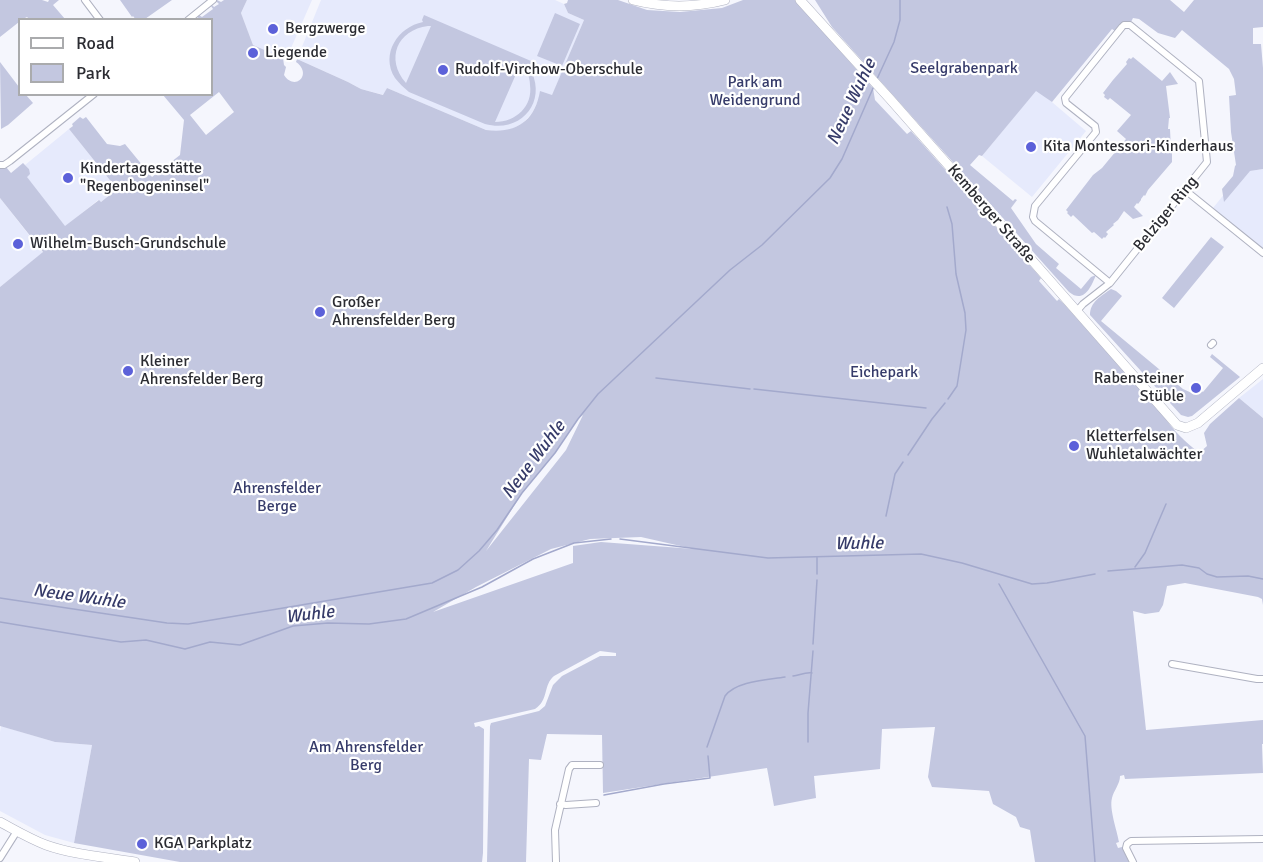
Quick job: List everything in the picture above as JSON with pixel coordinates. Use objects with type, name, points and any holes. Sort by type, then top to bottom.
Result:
[{"type":"main road","points":[[633,0],[668,7],[692,6],[726,0]]},
{"type":"main road","name":"Kemberger Straße","points":[[800,0],[887,95],[1177,425],[1182,428],[1198,423],[1263,368]]},
{"type":"main road","points":[[0,822],[47,846],[135,862]]},
{"type":"street","points":[[85,0],[98,18]]},
{"type":"street","points":[[190,18],[213,0]]},
{"type":"street","name":"Belziger Ring","points":[[1077,311],[1110,283],[1207,162],[1199,81],[1130,25],[1124,25],[1065,98],[1066,103],[1095,126],[1096,132],[1035,206],[1033,213],[1035,221],[1110,283]]},
{"type":"street","points":[[0,165],[6,164],[91,96]]},
{"type":"street","points":[[1185,190],[1263,253]]},
{"type":"street","points":[[1172,664],[1263,679]]},
{"type":"street","points":[[556,862],[555,830],[569,769],[572,765],[600,765]]},
{"type":"street","points":[[560,804],[596,803]]},
{"type":"street","points":[[0,858],[17,831]]},
{"type":"street","points":[[1133,862],[1126,848],[1131,841],[1263,839]]},
{"type":"shaded area","name":"Bergzwerge","points":[[247,0],[312,0],[288,55],[285,53],[283,58],[253,45],[241,13]]},
{"type":"shaded area","name":"Rudolf-Virchow-Oberschule","points":[[321,0],[555,0],[564,4],[568,13],[584,20],[552,96],[538,101],[532,113],[523,123],[512,129],[498,132],[486,130],[387,88],[384,95],[361,89],[297,59]]},
{"type":"shaded area","name":"Kita Montessori-Kinderhaus","points":[[1036,90],[1086,131],[1032,197],[982,156]]},
{"type":"shaded area","name":"Kindertagesstätte \"Regenbogeninsel\"","points":[[69,129],[117,189],[101,202],[98,200],[65,227],[26,177],[29,169],[25,165]]},
{"type":"shaded area","points":[[1263,169],[1263,249],[1213,208],[1242,172]]},
{"type":"shaded area","name":"Wilhelm-Busch-Grundschule","points":[[0,198],[43,253],[0,287]]},
{"type":"shaded area","points":[[1263,379],[1263,418],[1239,398]]},
{"type":"shaded area","points":[[1,726],[55,742],[92,745],[74,843],[45,835],[0,811]]},
{"type":"green space","points":[[0,0],[48,2],[59,0],[53,5],[64,18],[18,18],[18,23],[0,37]]},
{"type":"green space","points":[[120,0],[172,0],[146,18],[132,17]]},
{"type":"green space","points":[[217,0],[221,2],[247,0],[241,13],[253,45],[283,58],[286,67],[284,75],[288,80],[297,82],[303,76],[301,67],[296,62],[297,59],[361,89],[383,95],[387,88],[486,130],[497,131],[515,127],[529,118],[540,91],[552,95],[584,20],[568,13],[564,4],[568,0],[618,0],[647,10],[680,12],[722,8],[743,0],[795,0],[873,88],[875,100],[907,134],[911,131],[1041,278],[1039,281],[1057,301],[1059,299],[1064,304],[1189,445],[1199,453],[1207,446],[1204,433],[1210,424],[1239,398],[1263,418],[1263,605],[1262,599],[1258,597],[1185,583],[1167,586],[1159,612],[1145,614],[1133,611],[1146,730],[1263,720],[1263,773],[1125,779],[1124,775],[1120,776],[1112,798],[1112,808],[1119,842],[1116,843],[1118,848],[1122,847],[1129,862],[1035,862],[1030,830],[1020,827],[1016,817],[993,804],[989,791],[932,787],[928,777],[935,727],[882,729],[880,769],[814,776],[816,798],[774,806],[767,768],[603,793],[602,735],[547,734],[541,760],[529,759],[526,862],[487,862],[491,723],[539,711],[545,706],[553,685],[562,676],[600,656],[616,656],[616,653],[600,651],[554,676],[548,684],[542,701],[535,709],[474,723],[475,727],[479,726],[484,729],[482,862],[180,862],[74,843],[92,745],[55,742],[0,726],[0,287],[43,252],[0,198],[0,168],[6,167],[11,173],[23,163],[29,169],[30,174],[27,177],[65,226],[117,189],[69,129],[80,117],[83,119],[86,117],[107,144],[120,146],[125,144],[152,177],[180,155],[184,120],[164,96],[213,96],[213,18],[198,18],[197,16],[202,17],[213,9],[212,5],[214,7],[219,4]],"holes":[[[219,92],[234,112],[206,135],[190,115]],[[583,415],[566,450],[486,551],[522,493]],[[641,537],[694,549],[601,542],[573,546],[573,563],[433,612],[476,587],[551,549],[590,539]]]},
{"type":"green space","name":"Seelgrabenpark","points":[[815,0],[1170,0],[1184,12],[1194,0],[1263,0],[1263,27],[1253,28],[1253,44],[1261,44],[1263,68],[1263,169],[1250,171],[1224,202],[1222,189],[1233,176],[1236,165],[1229,96],[1236,95],[1234,79],[1229,69],[1182,30],[1175,38],[1158,33],[1139,19],[1133,18],[1131,22],[1124,22],[1115,31],[1112,29],[1052,102],[1036,91],[982,156],[979,155],[970,165],[1013,201],[1017,200],[1011,208],[1036,244],[1059,264],[1056,268],[1081,289],[1091,277],[1096,275],[1086,293],[1079,296],[1074,295],[832,27]]},
{"type":"green space","points":[[555,13],[580,24],[562,66],[537,56]]},
{"type":"green space","points":[[424,15],[538,64],[536,69],[529,67],[536,91],[534,102],[528,112],[510,124],[498,126],[485,124],[409,92],[395,78],[391,69],[391,51],[394,43],[406,29],[423,22]],"holes":[[[431,26],[406,83],[396,65],[398,47],[409,33]],[[520,65],[526,71],[529,79],[529,100],[516,116],[495,122]]]},
{"type":"green space","points":[[1133,57],[1162,81],[1170,72],[1178,84],[1166,86],[1172,162],[1134,207],[1143,216],[1133,219],[1124,211],[1102,239],[1073,215],[1071,217],[1066,210],[1093,175],[1102,168],[1126,139],[1117,131],[1131,115],[1110,98],[1108,100],[1104,97],[1103,93],[1127,64],[1129,58]]},
{"type":"green space","points":[[0,62],[18,86],[18,96],[27,96],[33,103],[1,129]]},
{"type":"green space","points":[[1211,237],[1224,247],[1174,308],[1162,298]]},
{"type":"green space","points":[[1111,289],[1122,296],[1101,321],[1183,389],[1194,394],[1199,389],[1203,392],[1223,368],[1210,357],[1212,354],[1240,377],[1192,416],[1181,415],[1090,315],[1094,303]]},
{"type":"waterway","name":"Neue Wuhle","points":[[877,79],[894,42],[900,20],[900,0]]},
{"type":"waterway","name":"Neue Wuhle","points":[[0,598],[167,623],[188,624],[432,583],[458,570],[497,530],[522,493],[555,453],[598,394],[730,270],[762,245],[830,178],[842,159],[874,86]]},
{"type":"waterway","points":[[947,207],[952,224],[956,274],[965,313],[966,330],[957,386],[948,399]]},
{"type":"waterway","points":[[656,378],[750,389]]},
{"type":"waterway","points":[[754,389],[926,408]]},
{"type":"waterway","points":[[908,455],[945,403]]},
{"type":"waterway","points":[[886,516],[895,474],[903,462]]},
{"type":"waterway","points":[[1135,567],[1145,553],[1166,504]]},
{"type":"waterway","name":"Wuhle","points":[[0,622],[121,642],[146,640],[185,649],[210,642],[240,645],[293,626],[328,623],[369,624],[406,619],[482,587],[533,559],[574,543],[611,539]]},
{"type":"waterway","name":"Wuhle","points":[[620,539],[768,558],[921,554],[962,563],[1032,584],[1095,574]]},
{"type":"waterway","points":[[817,557],[817,574]]},
{"type":"waterway","name":"Wuhle","points":[[1108,571],[1182,565],[1199,568],[1217,577],[1248,576],[1263,579]]},
{"type":"waterway","points":[[813,644],[817,580]]},
{"type":"waterway","points":[[999,584],[1085,736],[1095,862]]},
{"type":"waterway","points":[[808,742],[813,651]]},
{"type":"waterway","points":[[793,676],[812,673]]},
{"type":"waterway","points":[[707,747],[725,696],[730,691],[744,684],[785,677]]},
{"type":"waterway","points":[[604,795],[710,778],[708,756]]},
{"type":"place","name":"Bergzwerge","points":[[273,29]]},
{"type":"place","name":"Liegende","points":[[253,53]]},
{"type":"place","name":"Rudolf-Virchow-Oberschule","points":[[443,70]]},
{"type":"place","name":"Kita Montessori-Kinderhaus","points":[[1031,147]]},
{"type":"place","name":"Kindertagesstätte \"Regenbogeninsel\"","points":[[68,178]]},
{"type":"place","name":"Wilhelm-Busch-Grundschule","points":[[18,244]]},
{"type":"place","name":"Großer Ahrensfelder Berg","points":[[320,312]]},
{"type":"place","name":"Kleiner Ahrensfelder Berg","points":[[128,371]]},
{"type":"place","name":"Rabensteiner Stüble","points":[[1196,388]]},
{"type":"place","name":"Kletterfelsen Wuhletalwächter","points":[[1074,446]]},
{"type":"place","name":"KGA Parkplatz","points":[[142,844]]},
{"type":"park label","name":"Park am Weidengrund","points":[[755,92]]},
{"type":"park label","name":"Eichepark","points":[[884,373]]},
{"type":"park label","name":"Ahrensfelder Berge","points":[[277,498]]},
{"type":"park label","name":"Am Ahrensfelder Berg","points":[[366,757]]}]
